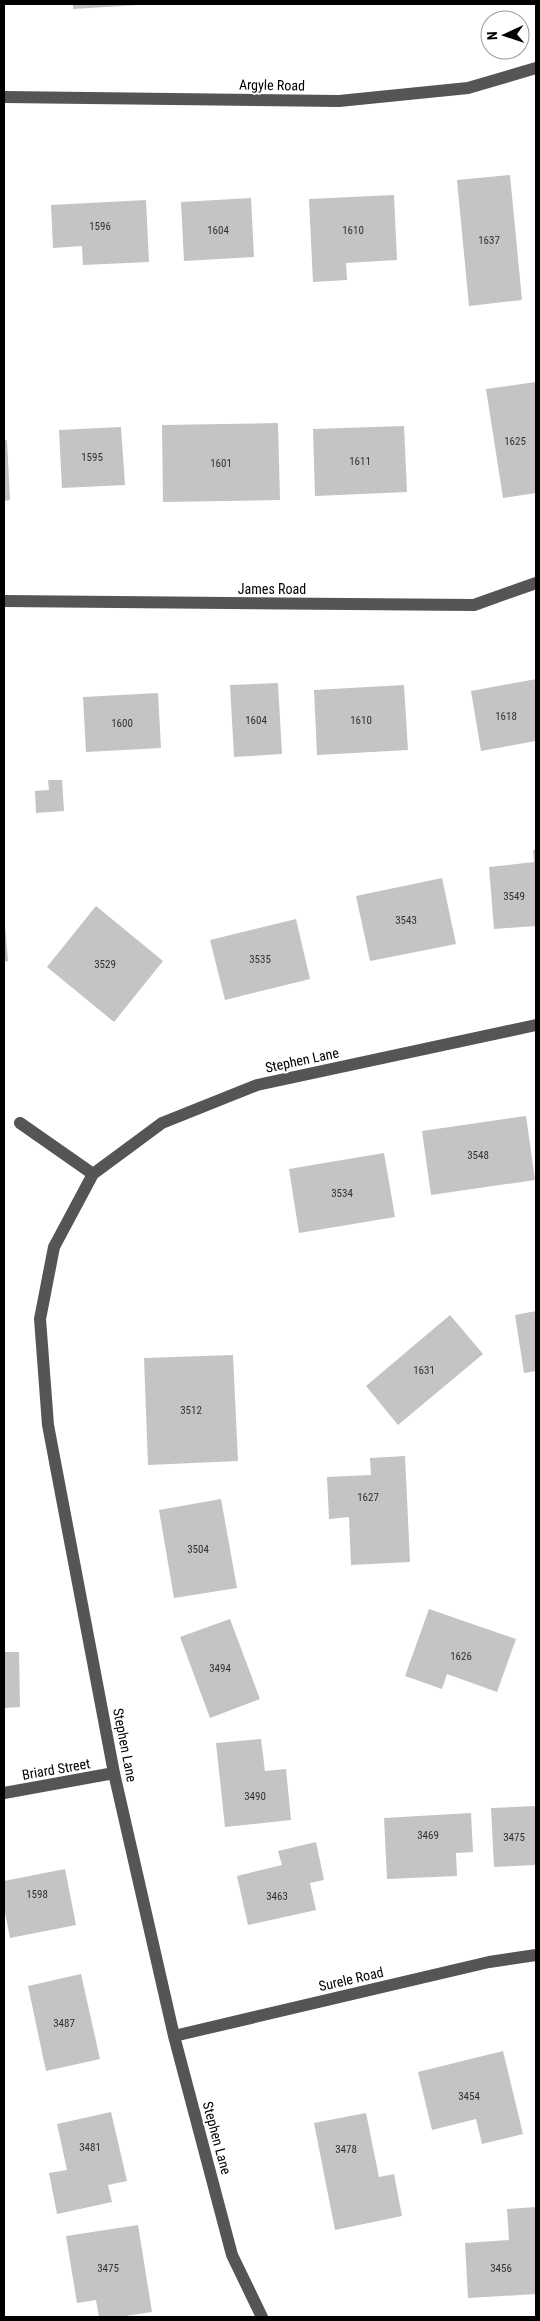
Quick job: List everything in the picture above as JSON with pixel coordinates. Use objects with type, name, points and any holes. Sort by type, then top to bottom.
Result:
[{"type":"street","name":"Argyle Road","points":[[4,97],[339,101],[468,88],[536,68]]},
{"type":"street","name":"James Road","points":[[4,602],[474,605],[536,583]]},
{"type":"street","name":"Stephen Lane","points":[[262,2317],[232,2255],[174,2036],[114,1773],[48,1425],[40,1319],[54,1247],[93,1174],[162,1123],[257,1085],[536,1025]]},
{"type":"street","points":[[20,1123],[93,1174]]},
{"type":"street","name":"Briard Street","points":[[4,1793],[114,1773]]},
{"type":"street","name":"Surele Road","points":[[174,2036],[489,1962],[536,1955]]},
{"type":"building","points":[[73,4],[137,4],[137,5],[73,9]]},
{"type":"building","points":[[510,175],[522,300],[469,306],[457,180]]},
{"type":"building","points":[[394,195],[397,260],[346,263],[347,280],[313,282],[309,199]]},
{"type":"building","points":[[251,198],[254,257],[184,261],[181,202]]},
{"type":"building","points":[[146,200],[149,262],[83,265],[82,246],[53,248],[51,205]]},
{"type":"building","points":[[536,382],[536,493],[503,498],[486,389]]},
{"type":"building","points":[[278,423],[280,500],[163,502],[162,425]]},
{"type":"building","points":[[404,426],[407,492],[315,496],[313,429]]},
{"type":"building","points":[[121,427],[125,485],[62,488],[59,430]]},
{"type":"building","points":[[4,440],[7,440],[10,500],[4,501]]},
{"type":"building","points":[[536,679],[536,741],[481,751],[471,691]]},
{"type":"building","points":[[278,683],[282,754],[234,757],[230,685]]},
{"type":"building","points":[[404,685],[408,750],[317,755],[314,690]]},
{"type":"building","points":[[158,693],[161,748],[86,752],[83,697]]},
{"type":"building","points":[[48,780],[62,780],[64,811],[36,813],[35,791],[49,790]]},
{"type":"building","points":[[533,850],[536,850],[536,926],[494,929],[489,867],[534,862]]},
{"type":"building","points":[[442,878],[456,944],[370,961],[356,896]]},
{"type":"building","points":[[96,906],[163,961],[114,1022],[47,967]]},
{"type":"building","points":[[4,913],[8,961],[4,962]]},
{"type":"building","points":[[296,919],[310,979],[225,1000],[210,940]]},
{"type":"building","points":[[526,1116],[535,1180],[431,1195],[422,1131]]},
{"type":"building","points":[[384,1153],[395,1217],[299,1233],[289,1169]]},
{"type":"building","points":[[536,1311],[536,1371],[524,1373],[515,1315]]},
{"type":"building","points":[[450,1315],[483,1354],[398,1425],[366,1386]]},
{"type":"building","points":[[233,1355],[238,1461],[148,1465],[144,1358]]},
{"type":"building","points":[[405,1456],[410,1562],[351,1565],[349,1517],[329,1519],[327,1477],[371,1475],[370,1458]]},
{"type":"building","points":[[221,1499],[237,1588],[174,1598],[159,1510]]},
{"type":"building","points":[[429,1609],[516,1639],[497,1692],[447,1674],[442,1689],[405,1676]]},
{"type":"building","points":[[230,1619],[260,1699],[210,1718],[180,1637]]},
{"type":"building","points":[[4,1652],[19,1652],[20,1707],[4,1708]]},
{"type":"building","points":[[261,1739],[265,1771],[286,1769],[291,1820],[225,1827],[216,1743]]},
{"type":"building","points":[[536,1806],[536,1865],[494,1867],[491,1808]]},
{"type":"building","points":[[471,1813],[473,1852],[456,1853],[457,1876],[387,1879],[384,1818]]},
{"type":"building","points":[[316,1842],[324,1880],[310,1883],[316,1910],[248,1925],[237,1876],[282,1865],[278,1851]]},
{"type":"building","points":[[65,1869],[76,1925],[10,1938],[4,1907],[4,1881]]},
{"type":"building","points":[[81,1974],[100,2059],[46,2071],[28,1986]]},
{"type":"building","points":[[503,2051],[523,2134],[482,2144],[476,2119],[432,2130],[418,2072]]},
{"type":"building","points":[[111,2112],[127,2181],[108,2185],[112,2202],[57,2214],[49,2173],[67,2170],[57,2124]]},
{"type":"building","points":[[366,2113],[379,2177],[394,2174],[402,2216],[335,2230],[314,2123]]},
{"type":"building","points":[[536,2207],[536,2294],[468,2298],[465,2243],[509,2240],[507,2209]]},
{"type":"building","points":[[138,2225],[152,2312],[119,2317],[99,2317],[96,2300],[77,2303],[66,2236]]}]
